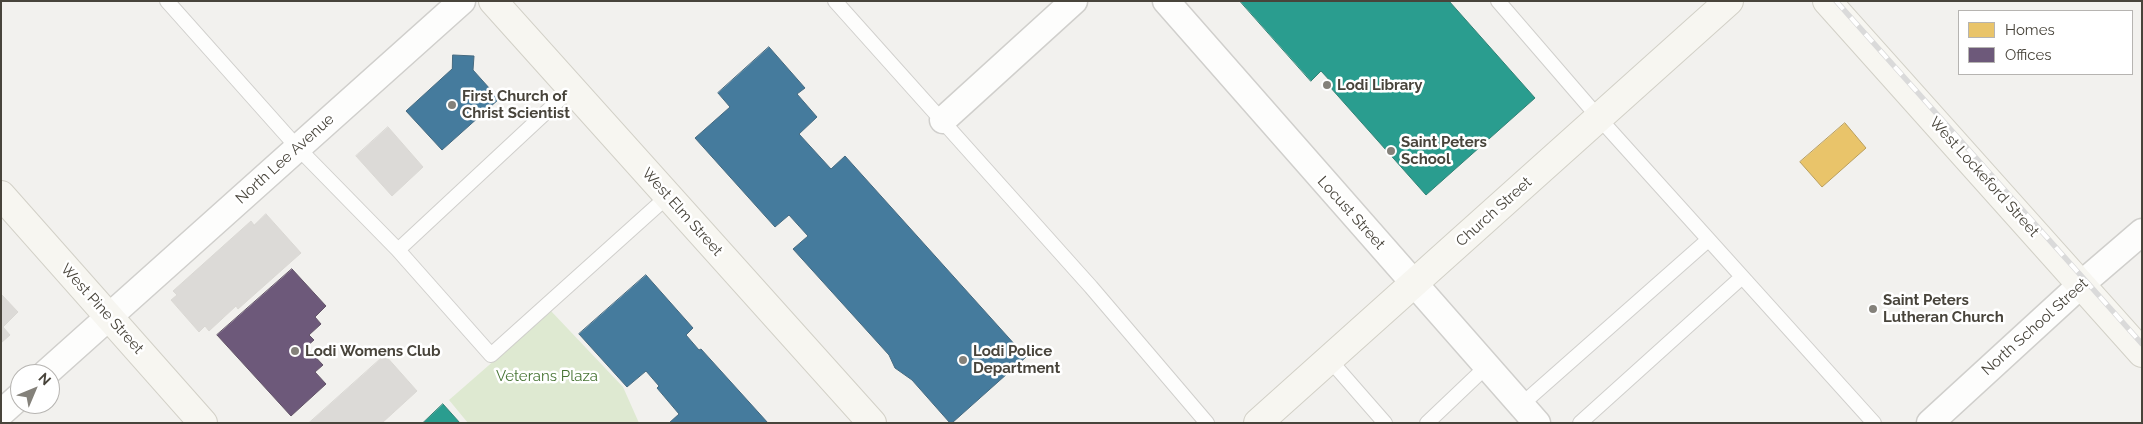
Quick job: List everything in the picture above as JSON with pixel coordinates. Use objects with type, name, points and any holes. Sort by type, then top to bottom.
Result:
[{"type":"street","name":"North Lee Avenue","points":[[56,364],[462,1]]},
{"type":"street","name":"West Elm Street","points":[[493,1],[872,423]]},
{"type":"street","points":[[943,120],[1074,1]]},
{"type":"street","name":"Locust Street","points":[[1166,1],[1487,366],[1528,417]]},
{"type":"street","name":"Church Street","points":[[1258,423],[1729,1]]},
{"type":"street","name":"West Lockeford Street","points":[[1827,1],[2142,353]]},
{"type":"street","name":"West Pine Street","points":[[1,195],[203,423]]},
{"type":"street","name":"North School Street","points":[[1930,423],[2080,285],[2142,232]]},
{"type":"lane","points":[[167,1],[297,147],[398,250],[491,355],[668,196]]},
{"type":"lane","points":[[835,1],[1091,287],[1207,423]]},
{"type":"lane","points":[[1498,1],[1599,118],[1874,423]]},
{"type":"lane","points":[[398,250],[571,89]]},
{"type":"lane","points":[[1528,417],[1708,240]]},
{"type":"lane","points":[[1580,423],[1742,277]]},
{"type":"lane","points":[[1329,359],[1385,423]]},
{"type":"lane","points":[[1426,423],[1487,366]]},
{"type":"green space","name":"Veterans Plaza","points":[[551,311],[623,387],[639,423],[468,423],[449,400]]},
{"type":"building: Homes","points":[[1845,123],[1866,148],[1822,187],[1800,162]]},
{"type":"building: Offices","points":[[292,269],[326,306],[315,317],[321,324],[309,335],[314,340],[306,347],[323,365],[315,372],[326,384],[291,416],[217,335]]},
{"type":"building: Schools","points":[[1240,1],[1449,1],[1535,98],[1426,195],[1330,87],[1333,84],[1321,71],[1311,81]]},
{"type":"building: Schools","points":[[443,404],[460,423],[423,423]]},
{"type":"building: Public","points":[[769,47],[805,88],[797,94],[817,117],[799,134],[831,169],[845,156],[1026,357],[952,423],[912,380],[895,368],[889,355],[793,249],[808,236],[789,215],[775,227],[695,138],[730,107],[718,93]]},
{"type":"building: Public","name":"First Church of Christ Scientist","points":[[453,55],[474,56],[473,70],[499,99],[442,150],[406,111],[452,69]]},
{"type":"building: Public","points":[[646,275],[693,328],[686,335],[768,423],[669,423],[679,414],[657,388],[659,386],[646,371],[627,387],[579,334]]},
{"type":"building: Other","points":[[388,127],[423,167],[392,196],[356,156]]},
{"type":"building: Other","points":[[266,214],[301,253],[238,309],[236,306],[209,331],[205,326],[199,332],[171,300],[177,295],[173,291],[251,221],[254,225]]},
{"type":"building: Other","points":[[1,294],[18,312],[3,327],[10,335],[1,343]]},
{"type":"building: Other","points":[[385,355],[417,391],[382,423],[309,423]]},
{"type":"railway","points":[[1836,1],[2142,344]]},
{"type":"place","name":"Lodi Library","points":[[1327,85]]},
{"type":"place","name":"First Church of Christ Scientist","points":[[452,105]]},
{"type":"place","name":"Saint Peters School","points":[[1391,151]]},
{"type":"place","name":"Saint Peters Lutheran Church","points":[[1873,309]]},
{"type":"place","name":"Lodi Womens Club","points":[[295,351]]},
{"type":"place","name":"Lodi Police Department","points":[[963,360]]}]
